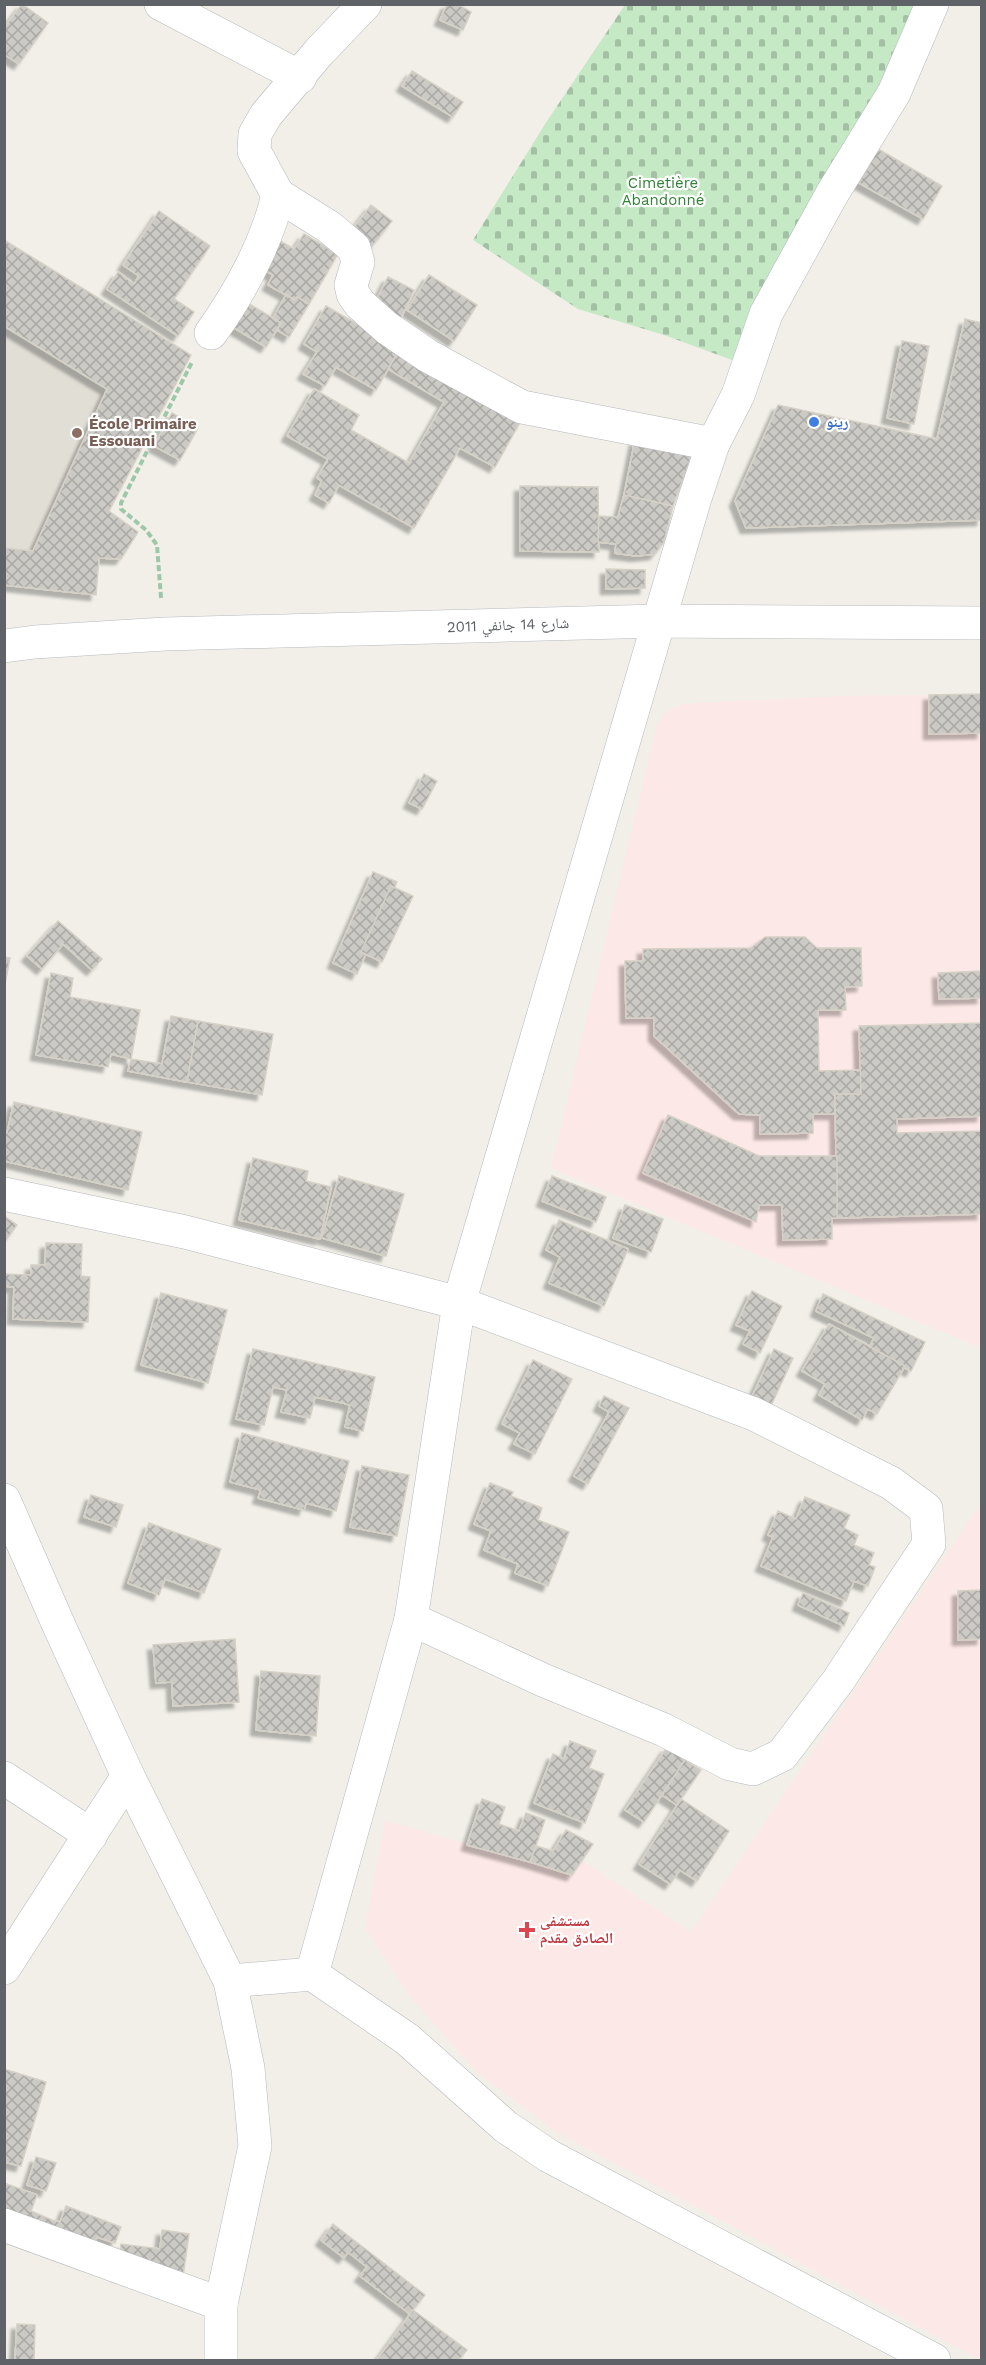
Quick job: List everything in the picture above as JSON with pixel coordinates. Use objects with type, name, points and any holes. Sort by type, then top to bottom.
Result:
[{"type":"street","points":[[161,4],[300,77]]},
{"type":"street","points":[[365,4],[319,52],[266,115],[255,134],[254,151],[278,195],[329,227],[354,248],[358,262],[351,285],[353,294],[360,304],[387,328],[428,356],[522,407],[713,444]]},
{"type":"street","points":[[312,1974],[411,1619],[459,1303],[658,621],[713,444],[738,395],[766,314],[832,194],[894,93],[932,4]]},
{"type":"street","points":[[211,333],[229,307],[264,239],[273,218],[278,195]]},
{"type":"street","name":"شارع 14 جانفي 2011","points":[[15,641],[165,634],[658,621],[981,623]]},
{"type":"street","points":[[4,1194],[185,1232],[459,1303],[754,1414],[891,1483],[926,1509],[929,1544],[838,1681],[782,1755],[753,1769],[730,1764],[664,1730],[553,1684],[411,1619]]},
{"type":"street","points":[[4,1500],[128,1776],[230,1981],[248,2068],[255,2146],[221,2304],[221,2361]]},
{"type":"street","points":[[4,1968],[128,1776]]},
{"type":"street","points":[[4,1778],[91,1835]]},
{"type":"street","points":[[230,1981],[312,1974],[407,2038],[506,2127],[549,2156],[934,2361]]},
{"type":"street","points":[[4,2225],[221,2304]]},
{"type":"path","points":[[165,634],[157,545],[146,530],[121,509],[121,503],[196,354],[211,333]]},
{"type":"shaded area","name":"École Primaire Essouani","points":[[4,240],[191,355],[109,511],[138,532],[121,559],[99,559],[96,595],[5,585]]},
{"type":"shaded area","points":[[981,694],[981,1348],[551,1168],[657,724],[665,713],[678,706],[693,703],[839,696]]},
{"type":"shaded area","name":"مستشفى الصادق مقدم","points":[[981,1503],[981,2360],[555,2131],[477,2072],[412,1999],[365,1928],[385,1820],[572,1875],[582,1861],[691,1932]]},
{"type":"green space","name":"Cimetière Abandonné","points":[[625,5],[922,5],[903,45],[785,252],[732,360],[664,335],[578,309],[473,240],[547,121]]},
{"type":"building","points":[[22,4],[48,23],[19,64],[4,54],[4,28]]},
{"type":"building","points":[[447,4],[457,4],[471,12],[463,30],[440,20]]},
{"type":"building","points":[[412,71],[463,102],[453,117],[402,86]]},
{"type":"building","points":[[878,149],[942,186],[923,219],[859,183]]},
{"type":"building","points":[[371,205],[392,221],[365,255],[345,239]]},
{"type":"building","points":[[159,211],[210,246],[174,299],[194,312],[178,336],[107,289],[118,272],[134,284],[139,276],[123,265]]},
{"type":"building","points":[[304,234],[338,254],[309,304],[297,297],[295,300],[268,285],[273,275],[260,267],[277,239],[294,249]]},
{"type":"building","name":"École Primaire Essouani","points":[[4,240],[191,355],[109,511],[138,532],[121,559],[99,558],[96,595],[4,585],[4,548],[33,551],[107,389],[4,326]]},
{"type":"building","points":[[429,275],[477,305],[454,341],[407,310]]},
{"type":"building","points":[[388,277],[414,290],[401,318],[374,305]]},
{"type":"building","points":[[286,295],[295,300],[297,297],[309,304],[289,337],[277,330],[281,323],[273,318]]},
{"type":"building","points":[[238,297],[281,323],[266,347],[224,322]]},
{"type":"building","points":[[326,306],[400,349],[376,390],[336,367],[325,386],[303,374],[317,352],[304,344]]},
{"type":"building","name":"رينو","points":[[965,319],[982,323],[982,520],[746,528],[735,501],[778,405],[937,439]]},
{"type":"building","points":[[902,341],[929,346],[914,424],[887,418]]},
{"type":"building","points":[[400,349],[523,417],[495,467],[460,448],[414,528],[339,485],[329,503],[315,495],[322,481],[317,478],[328,459],[287,436],[314,389],[359,415],[351,430],[409,463],[444,402],[388,369]]},
{"type":"building","points":[[172,413],[198,428],[180,460],[154,446]]},
{"type":"building","points":[[635,440],[693,452],[673,506],[624,495]]},
{"type":"building","points":[[520,486],[598,487],[599,552],[520,551]]},
{"type":"building","points":[[624,495],[673,506],[664,542],[655,554],[636,556],[615,553],[616,544],[598,542],[599,516],[618,517]]},
{"type":"building","points":[[606,569],[645,570],[645,588],[606,589]]},
{"type":"building","points":[[982,694],[982,733],[929,734],[929,695]]},
{"type":"building","points":[[424,774],[437,781],[422,809],[409,803]]},
{"type":"building","points":[[373,872],[397,882],[357,974],[333,963]]},
{"type":"building","points":[[391,886],[413,896],[382,962],[361,952]]},
{"type":"building","points":[[58,921],[102,959],[92,970],[63,944],[42,969],[27,956]]},
{"type":"building","points":[[765,937],[805,937],[817,948],[861,948],[862,986],[845,987],[846,1010],[818,1010],[819,1071],[861,1070],[861,1094],[835,1094],[835,1114],[813,1114],[813,1133],[760,1134],[760,1115],[739,1114],[654,1036],[654,1018],[626,1018],[625,961],[643,961],[643,949],[751,948]]},
{"type":"building","points":[[4,957],[10,958],[4,989]]},
{"type":"building","points":[[982,971],[982,998],[939,999],[938,973]]},
{"type":"building","points":[[51,973],[73,978],[70,997],[140,1010],[131,1059],[111,1054],[108,1067],[36,1055]]},
{"type":"building","points":[[171,1016],[198,1021],[187,1082],[128,1071],[131,1059],[162,1064]]},
{"type":"building","points":[[198,1021],[273,1034],[262,1095],[187,1082]]},
{"type":"building","points":[[982,1023],[982,1116],[897,1119],[897,1133],[982,1131],[982,1214],[837,1218],[835,1094],[861,1094],[859,1026]]},
{"type":"building","points":[[14,1102],[142,1132],[128,1190],[4,1161],[4,1133],[7,1133]]},
{"type":"building","points":[[668,1115],[759,1156],[837,1156],[837,1218],[832,1218],[832,1239],[783,1240],[782,1205],[759,1205],[756,1222],[643,1173]]},
{"type":"building","points":[[253,1158],[308,1171],[306,1181],[331,1187],[320,1239],[239,1220]]},
{"type":"building","points":[[339,1176],[404,1194],[386,1256],[322,1238]]},
{"type":"building","points":[[552,1176],[606,1197],[596,1222],[542,1201]]},
{"type":"building","points":[[625,1205],[663,1219],[651,1252],[613,1238]]},
{"type":"building","points":[[4,1216],[17,1225],[4,1243]]},
{"type":"building","points":[[559,1220],[628,1249],[604,1306],[549,1283],[560,1257],[546,1250]]},
{"type":"building","points":[[46,1243],[82,1244],[81,1276],[90,1277],[88,1322],[13,1319],[14,1287],[4,1286],[4,1274],[31,1275],[31,1265],[45,1265]]},
{"type":"building","points":[[752,1291],[782,1306],[760,1353],[743,1344],[750,1331],[736,1325]]},
{"type":"building","points":[[161,1293],[227,1310],[208,1383],[141,1365]]},
{"type":"building","points":[[823,1294],[925,1342],[911,1371],[868,1350],[874,1338],[816,1311]]},
{"type":"building","points":[[829,1324],[905,1366],[877,1414],[868,1409],[862,1420],[819,1395],[825,1384],[802,1371]]},
{"type":"building","points":[[253,1349],[375,1377],[363,1431],[345,1427],[350,1405],[343,1403],[315,1397],[310,1418],[281,1412],[287,1390],[273,1387],[264,1425],[236,1419]]},
{"type":"building","points":[[774,1349],[793,1358],[769,1410],[750,1401]]},
{"type":"building","points":[[533,1360],[572,1379],[535,1454],[514,1444],[520,1433],[502,1424]]},
{"type":"building","points":[[604,1396],[629,1408],[588,1484],[574,1476],[609,1412],[599,1406]]},
{"type":"building","points":[[242,1433],[349,1461],[336,1511],[306,1503],[304,1510],[258,1498],[261,1490],[230,1482]]},
{"type":"building","points":[[362,1466],[409,1475],[397,1536],[350,1527]]},
{"type":"building","points":[[490,1483],[513,1492],[511,1496],[542,1508],[538,1520],[569,1532],[548,1586],[515,1573],[518,1564],[484,1550],[491,1531],[474,1524]]},
{"type":"building","points":[[91,1495],[123,1505],[116,1527],[84,1517]]},
{"type":"building","points":[[805,1497],[850,1515],[844,1528],[858,1535],[854,1545],[874,1553],[869,1565],[875,1567],[868,1586],[854,1581],[846,1601],[761,1566],[773,1537],[768,1535],[778,1511],[796,1519]]},
{"type":"building","points":[[149,1523],[221,1549],[204,1593],[165,1579],[159,1595],[128,1583]]},
{"type":"building","points":[[982,1590],[982,1639],[958,1640],[958,1591]]},
{"type":"building","points":[[803,1593],[849,1613],[844,1626],[798,1605]]},
{"type":"building","points":[[235,1639],[239,1702],[173,1706],[172,1682],[156,1683],[153,1645]]},
{"type":"building","points":[[261,1671],[320,1676],[316,1736],[256,1730]]},
{"type":"building","points":[[570,1741],[596,1751],[589,1768],[604,1774],[585,1823],[534,1803],[553,1754],[564,1759]]},
{"type":"building","points":[[667,1747],[685,1760],[644,1822],[625,1810]]},
{"type":"building","points":[[685,1760],[701,1770],[677,1805],[662,1795]]},
{"type":"building","points":[[482,1799],[505,1807],[499,1824],[519,1831],[526,1813],[545,1820],[530,1862],[467,1845]]},
{"type":"building","points":[[681,1799],[729,1831],[697,1881],[680,1870],[670,1884],[639,1864]]},
{"type":"building","points":[[566,1830],[593,1844],[572,1875],[530,1862],[536,1846],[553,1851]]},
{"type":"building","points":[[4,2069],[46,2082],[21,2166],[4,2162]]},
{"type":"building","points":[[36,2157],[56,2163],[46,2191],[27,2185]]},
{"type":"building","points":[[4,2183],[37,2195],[31,2211],[52,2220],[60,2222],[66,2206],[121,2227],[115,2243],[97,2237],[87,2263],[4,2231]]},
{"type":"building","points":[[333,2224],[425,2295],[410,2314],[360,2276],[367,2267],[348,2252],[344,2258],[321,2240]]},
{"type":"building","points":[[162,2230],[189,2234],[182,2284],[117,2275],[121,2244],[160,2249]]},
{"type":"building","points":[[413,2310],[467,2350],[459,2360],[377,2360]]},
{"type":"building","points":[[17,2324],[35,2325],[34,2360],[15,2360]]},
{"type":"place","name":"رينو","points":[[814,422]]},
{"type":"place","name":"École Primaire Essouani","points":[[77,433]]},
{"type":"place","name":"مستشفى الصادق مقدم","points":[[527,1930]]}]
